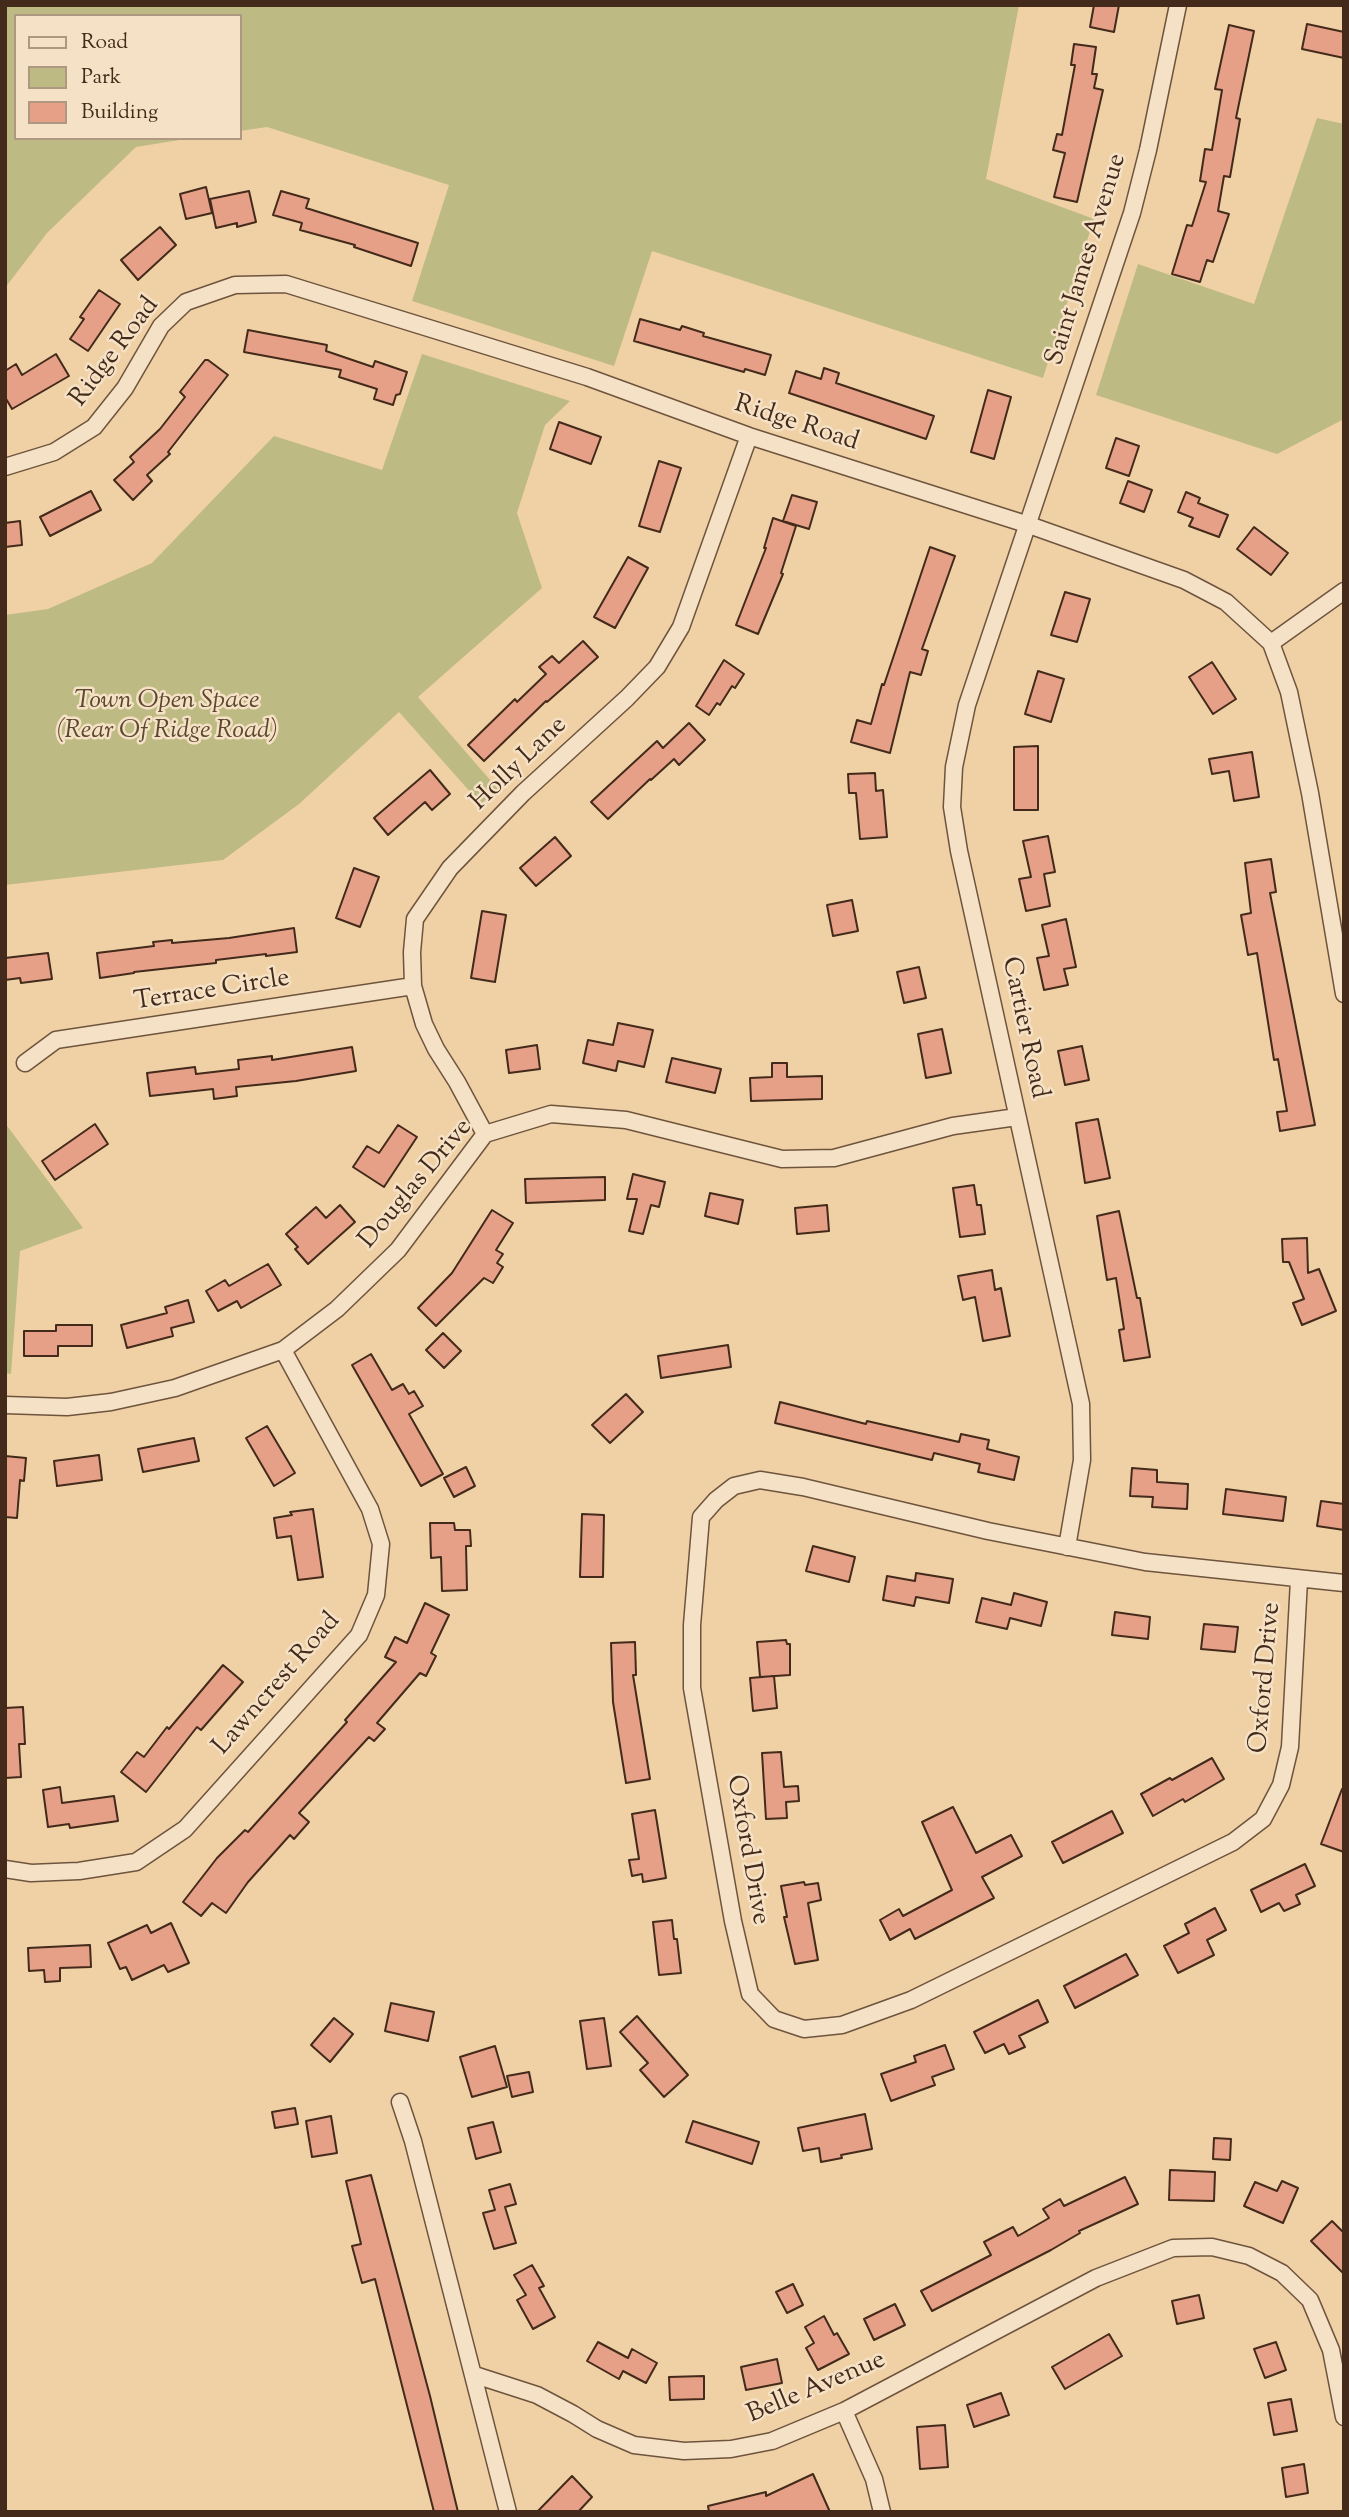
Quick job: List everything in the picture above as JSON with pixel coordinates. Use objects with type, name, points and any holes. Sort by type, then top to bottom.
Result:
[{"type":"street","name":"Saint James Avenue","points":[[1029,525],[1132,214],[1178,5]]},
{"type":"street","name":"Ridge Road","points":[[5,467],[54,452],[94,427],[125,388],[161,326],[186,302],[235,285],[286,284],[587,377],[749,436],[1029,525],[1184,580],[1226,602],[1270,643],[1289,692],[1340,954],[1344,994]]},
{"type":"street","name":"Holly Lane","points":[[485,1134],[424,1024],[413,986],[415,919],[450,868],[523,793],[657,667],[681,627],[749,436]]},
{"type":"street","name":"Cartier Road","points":[[1029,525],[967,705],[954,767],[952,807],[959,851],[1081,1404],[1082,1460],[1067,1547]]},
{"type":"street","points":[[1270,643],[1344,591]]},
{"type":"street","name":"Terrace Circle","points":[[25,1063],[56,1040],[413,986]]},
{"type":"street","name":"Douglas Drive","points":[[5,1405],[67,1407],[111,1402],[175,1388],[283,1350],[337,1308],[398,1250],[485,1134],[551,1114],[626,1120],[782,1159],[834,1158],[953,1126],[1017,1116]]},
{"type":"street","name":"Lawncrest Road","points":[[5,1869],[31,1873],[79,1871],[136,1862],[185,1829],[359,1635],[376,1595],[381,1544],[370,1509],[283,1350]]},
{"type":"street","name":"Oxford Drive","points":[[760,1480],[803,1487],[988,1531],[1145,1562],[1299,1580],[1290,1747],[1281,1785],[1264,1819],[1233,1842],[911,2000],[842,2025],[804,2029],[774,2019],[750,1994],[733,1921],[692,1688],[692,1625],[701,1517],[716,1500],[734,1486],[760,1480]]},
{"type":"street","points":[[1299,1580],[1344,1583]]},
{"type":"street","points":[[400,2102],[413,2141],[475,2375],[508,2512]]},
{"type":"street","name":"Belle Avenue","points":[[475,2375],[537,2395],[597,2429],[634,2445],[684,2451],[731,2449],[772,2441],[844,2411],[1096,2278],[1173,2248],[1212,2247],[1249,2256],[1271,2267],[1282,2273],[1310,2300],[1331,2350],[1344,2417]]},
{"type":"street","points":[[844,2411],[874,2479],[883,2512]]},
{"type":"green space","points":[[5,5],[1019,5],[986,179],[1094,219],[1043,378],[652,251],[614,366],[412,301],[449,185],[267,127],[242,131],[242,14],[14,14],[14,140],[180,140],[136,147],[47,233],[5,288]]},
{"type":"green space","points":[[1317,118],[1344,124],[1344,419],[1277,454],[1096,395],[1138,264],[1254,304]]},
{"type":"green space","name":"Town Open Space (Rear Of Ridge Road)","points":[[422,354],[570,401],[545,425],[517,513],[542,588],[418,697],[498,789],[481,804],[399,712],[299,804],[223,860],[5,885],[5,615],[48,609],[152,563],[274,436],[382,470]]},
{"type":"green space","points":[[5,1123],[83,1228],[20,1251],[11,1374],[5,1373]]},
{"type":"building","points":[[1094,5],[1119,5],[1114,32],[1090,27]]},
{"type":"building","points":[[1307,24],[1344,32],[1344,58],[1302,49]]},
{"type":"building","points":[[1229,25],[1254,31],[1236,118],[1240,119],[1230,177],[1224,176],[1218,211],[1229,214],[1213,262],[1207,260],[1200,282],[1172,274],[1187,225],[1192,226],[1206,182],[1200,181],[1205,149],[1212,150],[1222,90],[1215,89]]},
{"type":"building","points":[[1074,44],[1096,47],[1092,74],[1097,74],[1094,88],[1103,90],[1077,202],[1054,197],[1065,153],[1053,150],[1057,134],[1062,135],[1075,65],[1071,65]]},
{"type":"building","points":[[206,187],[212,213],[186,219],[180,194]]},
{"type":"building","points":[[249,191],[256,222],[237,227],[237,223],[216,228],[210,199]]},
{"type":"building","points":[[281,191],[309,199],[306,208],[418,243],[411,266],[354,247],[355,245],[300,230],[302,223],[273,215]]},
{"type":"building","points":[[160,227],[176,245],[138,280],[121,260]]},
{"type":"building","points":[[99,290],[120,304],[88,351],[70,339],[84,319],[80,317]]},
{"type":"building","points":[[640,319],[680,330],[682,326],[704,333],[703,336],[771,355],[765,375],[745,369],[744,372],[634,341]]},
{"type":"building","points":[[248,330],[327,345],[326,351],[373,367],[375,361],[407,372],[400,394],[396,395],[393,405],[374,399],[377,389],[339,377],[341,370],[244,352]]},
{"type":"building","points":[[56,354],[69,376],[12,409],[5,397],[5,371],[16,364],[22,375]]},
{"type":"building","points":[[205,360],[228,375],[168,452],[170,454],[147,475],[152,481],[133,500],[114,480],[134,462],[130,457],[160,429],[185,397],[180,392]]},
{"type":"building","points":[[824,368],[839,373],[836,383],[934,416],[926,439],[789,393],[796,371],[821,379]]},
{"type":"building","points":[[988,390],[1011,397],[994,459],[971,452]]},
{"type":"building","points":[[559,422],[601,437],[591,464],[550,449]]},
{"type":"building","points":[[1116,438],[1139,446],[1129,476],[1106,468]]},
{"type":"building","points":[[659,461],[681,468],[660,532],[639,526]]},
{"type":"building","points":[[1128,481],[1152,490],[1144,512],[1120,503]]},
{"type":"building","points":[[91,491],[101,510],[50,536],[40,517]]},
{"type":"building","points":[[1186,492],[1200,498],[1198,503],[1228,515],[1219,537],[1189,526],[1193,518],[1178,512]]},
{"type":"building","points":[[792,495],[817,502],[809,529],[783,521]]},
{"type":"building","points":[[773,518],[796,526],[781,573],[783,574],[758,634],[736,625],[766,548]]},
{"type":"building","points":[[20,521],[22,545],[5,547],[5,523]]},
{"type":"building","points":[[1254,527],[1288,553],[1271,575],[1237,549]]},
{"type":"building","points":[[930,547],[955,556],[922,649],[928,651],[921,675],[910,672],[890,753],[851,742],[857,720],[871,724],[882,684],[884,685]]},
{"type":"building","points":[[628,557],[648,568],[615,628],[594,617]]},
{"type":"building","points":[[1065,592],[1090,599],[1077,642],[1051,635]]},
{"type":"building","points":[[583,641],[598,657],[546,701],[484,761],[468,745],[515,699],[517,702],[546,674],[539,667],[552,656],[559,663]]},
{"type":"building","points":[[724,660],[744,674],[735,688],[732,686],[720,705],[717,703],[709,715],[696,706]]},
{"type":"building","points":[[1212,662],[1236,699],[1213,714],[1189,677]]},
{"type":"building","points":[[1038,671],[1064,679],[1051,722],[1025,714]]},
{"type":"building","points":[[689,723],[705,740],[679,765],[674,759],[608,819],[591,802],[657,741],[663,748]]},
{"type":"building","points":[[1038,746],[1038,810],[1014,810],[1014,747]]},
{"type":"building","points":[[1252,752],[1259,797],[1234,801],[1229,771],[1212,774],[1209,759]]},
{"type":"building","points":[[430,770],[450,794],[432,810],[425,802],[388,835],[374,818]]},
{"type":"building","points":[[875,773],[876,791],[883,790],[887,837],[860,839],[856,793],[849,793],[848,774]]},
{"type":"building","points":[[1048,836],[1055,872],[1044,874],[1050,906],[1026,911],[1019,879],[1031,877],[1023,841]]},
{"type":"building","points":[[555,837],[571,856],[536,886],[520,868]]},
{"type":"building","points":[[1271,859],[1276,892],[1270,893],[1315,1125],[1280,1131],[1277,1112],[1287,1111],[1278,1059],[1274,1060],[1257,953],[1248,955],[1241,915],[1251,913],[1245,863]]},
{"type":"building","points":[[354,868],[379,877],[360,927],[336,918]]},
{"type":"building","points":[[852,900],[858,931],[833,936],[827,905]]},
{"type":"building","points":[[482,911],[506,915],[495,982],[471,978]]},
{"type":"building","points":[[1066,919],[1076,967],[1064,969],[1068,985],[1044,990],[1037,958],[1049,956],[1042,925]]},
{"type":"building","points":[[294,928],[297,952],[216,960],[216,963],[100,978],[97,953],[154,946],[153,942],[229,938]]},
{"type":"building","points":[[48,953],[52,979],[21,983],[20,978],[5,980],[5,958]]},
{"type":"building","points":[[919,967],[926,998],[904,1003],[897,972]]},
{"type":"building","points":[[618,1023],[653,1030],[644,1067],[618,1061],[616,1071],[583,1063],[588,1040],[613,1045]]},
{"type":"building","points":[[942,1029],[951,1073],[926,1078],[918,1034]]},
{"type":"building","points":[[537,1045],[540,1069],[509,1073],[506,1050]]},
{"type":"building","points":[[1082,1046],[1089,1080],[1065,1085],[1058,1051]]},
{"type":"building","points":[[352,1047],[356,1071],[236,1087],[237,1096],[214,1099],[213,1089],[150,1096],[147,1073],[195,1067],[196,1074],[239,1069],[238,1060],[272,1056],[272,1060]]},
{"type":"building","points":[[672,1058],[721,1069],[715,1093],[666,1082]]},
{"type":"building","points":[[772,1063],[787,1063],[787,1077],[822,1076],[822,1099],[751,1101],[750,1078],[772,1077]]},
{"type":"building","points":[[1098,1119],[1110,1178],[1085,1183],[1076,1123]]},
{"type":"building","points":[[95,1124],[108,1144],[55,1180],[42,1161]]},
{"type":"building","points":[[398,1125],[417,1137],[384,1187],[353,1167],[367,1146],[379,1153]]},
{"type":"building","points":[[633,1174],[665,1182],[659,1207],[651,1205],[643,1234],[629,1231],[637,1199],[627,1199]]},
{"type":"building","points":[[605,1177],[605,1200],[526,1203],[525,1179]]},
{"type":"building","points":[[974,1185],[977,1205],[981,1205],[985,1234],[960,1237],[953,1188]]},
{"type":"building","points":[[710,1193],[743,1200],[738,1224],[705,1216]]},
{"type":"building","points":[[340,1205],[355,1222],[308,1264],[286,1234],[316,1207],[326,1218]]},
{"type":"building","points":[[827,1205],[829,1231],[797,1234],[795,1208]]},
{"type":"building","points":[[492,1210],[513,1223],[496,1250],[503,1254],[497,1263],[503,1267],[493,1283],[484,1278],[436,1326],[418,1308],[452,1273]]},
{"type":"building","points":[[1119,1211],[1137,1298],[1140,1298],[1150,1357],[1124,1361],[1119,1330],[1124,1329],[1116,1278],[1107,1280],[1097,1216]]},
{"type":"building","points":[[1307,1238],[1308,1273],[1319,1269],[1336,1311],[1302,1325],[1293,1303],[1304,1299],[1289,1262],[1283,1262],[1282,1239]]},
{"type":"building","points":[[268,1264],[281,1285],[241,1308],[237,1301],[218,1311],[206,1291],[225,1280],[229,1286]]},
{"type":"building","points":[[992,1270],[995,1290],[1001,1288],[1010,1336],[983,1341],[975,1297],[963,1300],[958,1276]]},
{"type":"building","points":[[188,1300],[194,1322],[171,1328],[173,1336],[127,1348],[121,1325],[167,1313],[165,1307]]},
{"type":"building","points":[[56,1325],[92,1325],[92,1346],[58,1346],[58,1356],[24,1356],[24,1331],[56,1331]]},
{"type":"building","points":[[443,1333],[461,1351],[444,1368],[426,1350]]},
{"type":"building","points":[[728,1345],[731,1367],[661,1378],[658,1356]]},
{"type":"building","points":[[371,1354],[392,1390],[403,1384],[409,1394],[414,1391],[423,1406],[409,1414],[443,1474],[421,1486],[352,1365]]},
{"type":"building","points":[[626,1394],[643,1412],[610,1443],[592,1425]]},
{"type":"building","points":[[780,1402],[866,1424],[867,1421],[959,1442],[961,1434],[989,1440],[987,1449],[1019,1457],[1014,1480],[978,1472],[980,1464],[934,1453],[932,1460],[775,1423]]},
{"type":"building","points":[[267,1426],[295,1473],[274,1486],[246,1438]]},
{"type":"building","points":[[194,1438],[199,1461],[143,1472],[138,1449]]},
{"type":"building","points":[[99,1455],[102,1480],[57,1486],[54,1461]]},
{"type":"building","points":[[5,1456],[26,1458],[24,1481],[20,1480],[17,1518],[5,1517]]},
{"type":"building","points":[[466,1467],[475,1486],[454,1497],[444,1478]]},
{"type":"building","points":[[1132,1468],[1157,1470],[1157,1482],[1188,1484],[1187,1509],[1152,1507],[1153,1497],[1130,1496]]},
{"type":"building","points":[[1226,1489],[1286,1497],[1283,1521],[1223,1514]]},
{"type":"building","points":[[1321,1501],[1344,1504],[1344,1530],[1317,1526]]},
{"type":"building","points":[[313,1509],[323,1577],[298,1580],[291,1536],[277,1538],[274,1518],[292,1515],[290,1512]]},
{"type":"building","points":[[582,1514],[604,1515],[603,1577],[580,1577]]},
{"type":"building","points":[[430,1523],[454,1523],[455,1530],[470,1530],[471,1546],[466,1546],[467,1590],[442,1591],[441,1557],[431,1558]]},
{"type":"building","points":[[813,1546],[855,1557],[849,1582],[806,1571]]},
{"type":"building","points":[[916,1573],[953,1579],[949,1603],[916,1597],[914,1606],[883,1600],[887,1576],[915,1581]]},
{"type":"building","points":[[1014,1593],[1047,1602],[1041,1626],[1010,1618],[1007,1629],[976,1622],[982,1598],[1011,1605]]},
{"type":"building","points":[[425,1603],[449,1615],[431,1653],[436,1656],[426,1676],[420,1673],[377,1723],[385,1729],[374,1741],[369,1737],[299,1813],[309,1822],[294,1839],[290,1835],[248,1882],[226,1913],[212,1903],[201,1916],[183,1902],[217,1858],[245,1830],[248,1832],[347,1722],[345,1720],[396,1662],[385,1657],[395,1637],[407,1643]]},
{"type":"building","points":[[1115,1612],[1150,1617],[1148,1639],[1112,1635]]},
{"type":"building","points":[[1204,1624],[1238,1627],[1235,1652],[1201,1649]]},
{"type":"building","points":[[786,1640],[787,1644],[790,1644],[790,1675],[760,1677],[757,1642]]},
{"type":"building","points":[[635,1642],[636,1675],[633,1675],[650,1779],[626,1783],[613,1702],[611,1643]]},
{"type":"building","points":[[223,1665],[243,1682],[201,1730],[197,1727],[146,1792],[121,1772],[137,1752],[144,1757]]},
{"type":"building","points":[[774,1676],[777,1708],[753,1711],[750,1678]]},
{"type":"building","points":[[23,1707],[25,1744],[19,1744],[21,1777],[5,1778],[5,1708]]},
{"type":"building","points":[[781,1752],[784,1787],[798,1786],[799,1801],[786,1802],[787,1818],[766,1819],[762,1753]]},
{"type":"building","points":[[1212,1758],[1224,1779],[1185,1802],[1183,1799],[1153,1816],[1141,1794]]},
{"type":"building","points":[[60,1787],[62,1803],[114,1796],[118,1821],[70,1828],[69,1824],[48,1827],[43,1790]]},
{"type":"building","points":[[1344,1789],[1344,1852],[1321,1844]]},
{"type":"building","points":[[953,1807],[976,1853],[1011,1835],[1022,1856],[982,1877],[994,1898],[915,1939],[910,1929],[890,1940],[880,1920],[899,1909],[903,1916],[952,1890],[922,1822]]},
{"type":"building","points":[[655,1810],[666,1878],[643,1882],[642,1874],[632,1876],[629,1860],[639,1859],[632,1814]]},
{"type":"building","points":[[1112,1811],[1123,1833],[1063,1863],[1052,1842]]},
{"type":"building","points":[[1305,1864],[1315,1886],[1296,1895],[1300,1904],[1284,1911],[1279,1903],[1261,1912],[1251,1890]]},
{"type":"building","points":[[804,1882],[805,1885],[818,1883],[821,1900],[808,1903],[818,1960],[795,1964],[784,1917],[787,1917],[781,1886]]},
{"type":"building","points":[[1215,1908],[1226,1930],[1207,1940],[1214,1955],[1178,1973],[1164,1946],[1189,1933],[1185,1924]]},
{"type":"building","points":[[672,1920],[681,1973],[659,1975],[653,1922]]},
{"type":"building","points":[[171,1923],[189,1963],[168,1972],[164,1965],[132,1980],[126,1967],[120,1969],[108,1943],[147,1925],[151,1933]]},
{"type":"building","points":[[90,1945],[91,1967],[60,1968],[60,1981],[45,1982],[44,1970],[29,1971],[28,1948]]},
{"type":"building","points":[[1126,1954],[1138,1975],[1075,2008],[1064,1986]]},
{"type":"building","points":[[1038,2000],[1048,2022],[1019,2036],[1025,2047],[1009,2054],[1004,2044],[985,2053],[974,2032]]},
{"type":"building","points":[[391,2003],[434,2012],[428,2041],[385,2031]]},
{"type":"building","points":[[637,2016],[688,2075],[664,2097],[640,2070],[648,2063],[620,2032]]},
{"type":"building","points":[[334,2018],[353,2034],[330,2062],[311,2045]]},
{"type":"building","points":[[604,2018],[611,2066],[587,2069],[580,2021]]},
{"type":"building","points":[[945,2045],[954,2069],[932,2077],[935,2085],[891,2101],[881,2074],[916,2062],[914,2056]]},
{"type":"building","points":[[495,2046],[507,2087],[472,2097],[460,2057]]},
{"type":"building","points":[[529,2072],[533,2092],[512,2097],[507,2076]]},
{"type":"building","points":[[295,2108],[298,2124],[275,2128],[272,2112]]},
{"type":"building","points":[[865,2114],[872,2149],[821,2162],[819,2148],[803,2151],[798,2128]]},
{"type":"building","points":[[331,2116],[337,2153],[312,2157],[306,2121]]},
{"type":"building","points":[[693,2121],[759,2142],[752,2164],[686,2142]]},
{"type":"building","points":[[493,2122],[501,2152],[476,2159],[468,2128]]},
{"type":"building","points":[[1214,2138],[1231,2139],[1230,2160],[1213,2159]]},
{"type":"building","points":[[1170,2170],[1215,2172],[1214,2201],[1169,2200]]},
{"type":"building","points":[[371,2175],[458,2512],[434,2512],[375,2279],[362,2283],[352,2246],[361,2244],[346,2181]]},
{"type":"building","points":[[1125,2177],[1138,2204],[1079,2231],[1080,2233],[1051,2250],[932,2311],[921,2291],[991,2255],[984,2242],[1013,2227],[1018,2236],[1049,2218],[1043,2209],[1060,2199],[1064,2206]]},
{"type":"building","points":[[1282,2181],[1298,2188],[1283,2223],[1244,2206],[1255,2182],[1277,2191]]},
{"type":"building","points":[[510,2184],[516,2204],[505,2207],[516,2243],[494,2249],[483,2213],[495,2210],[489,2190]]},
{"type":"building","points":[[1332,2221],[1344,2233],[1344,2274],[1311,2241]]},
{"type":"building","points":[[532,2265],[544,2286],[539,2288],[555,2317],[533,2329],[517,2300],[526,2295],[514,2275]]},
{"type":"building","points":[[793,2284],[803,2305],[787,2313],[776,2292]]},
{"type":"building","points":[[1199,2295],[1204,2318],[1177,2324],[1172,2301]]},
{"type":"building","points":[[895,2304],[905,2325],[874,2340],[864,2319]]},
{"type":"building","points":[[824,2316],[849,2354],[818,2370],[806,2348],[814,2343],[805,2327]]},
{"type":"building","points":[[1109,2334],[1122,2356],[1065,2389],[1052,2367]]},
{"type":"building","points":[[598,2342],[628,2358],[632,2349],[657,2363],[646,2383],[623,2371],[619,2379],[587,2361]]},
{"type":"building","points":[[1276,2342],[1286,2370],[1265,2378],[1254,2349]]},
{"type":"building","points":[[777,2359],[782,2383],[746,2390],[741,2367]]},
{"type":"building","points":[[704,2376],[704,2399],[670,2400],[669,2377]]},
{"type":"building","points":[[1001,2393],[1009,2415],[974,2427],[967,2405]]},
{"type":"building","points":[[1291,2399],[1297,2431],[1274,2435],[1268,2403]]},
{"type":"building","points":[[945,2425],[948,2467],[920,2469],[917,2427]]},
{"type":"building","points":[[1304,2464],[1308,2493],[1286,2497],[1282,2468]]},
{"type":"building","points":[[813,2474],[830,2512],[709,2512],[708,2506],[766,2492],[766,2496]]},
{"type":"building","points":[[572,2476],[592,2497],[578,2512],[537,2512]]}]
